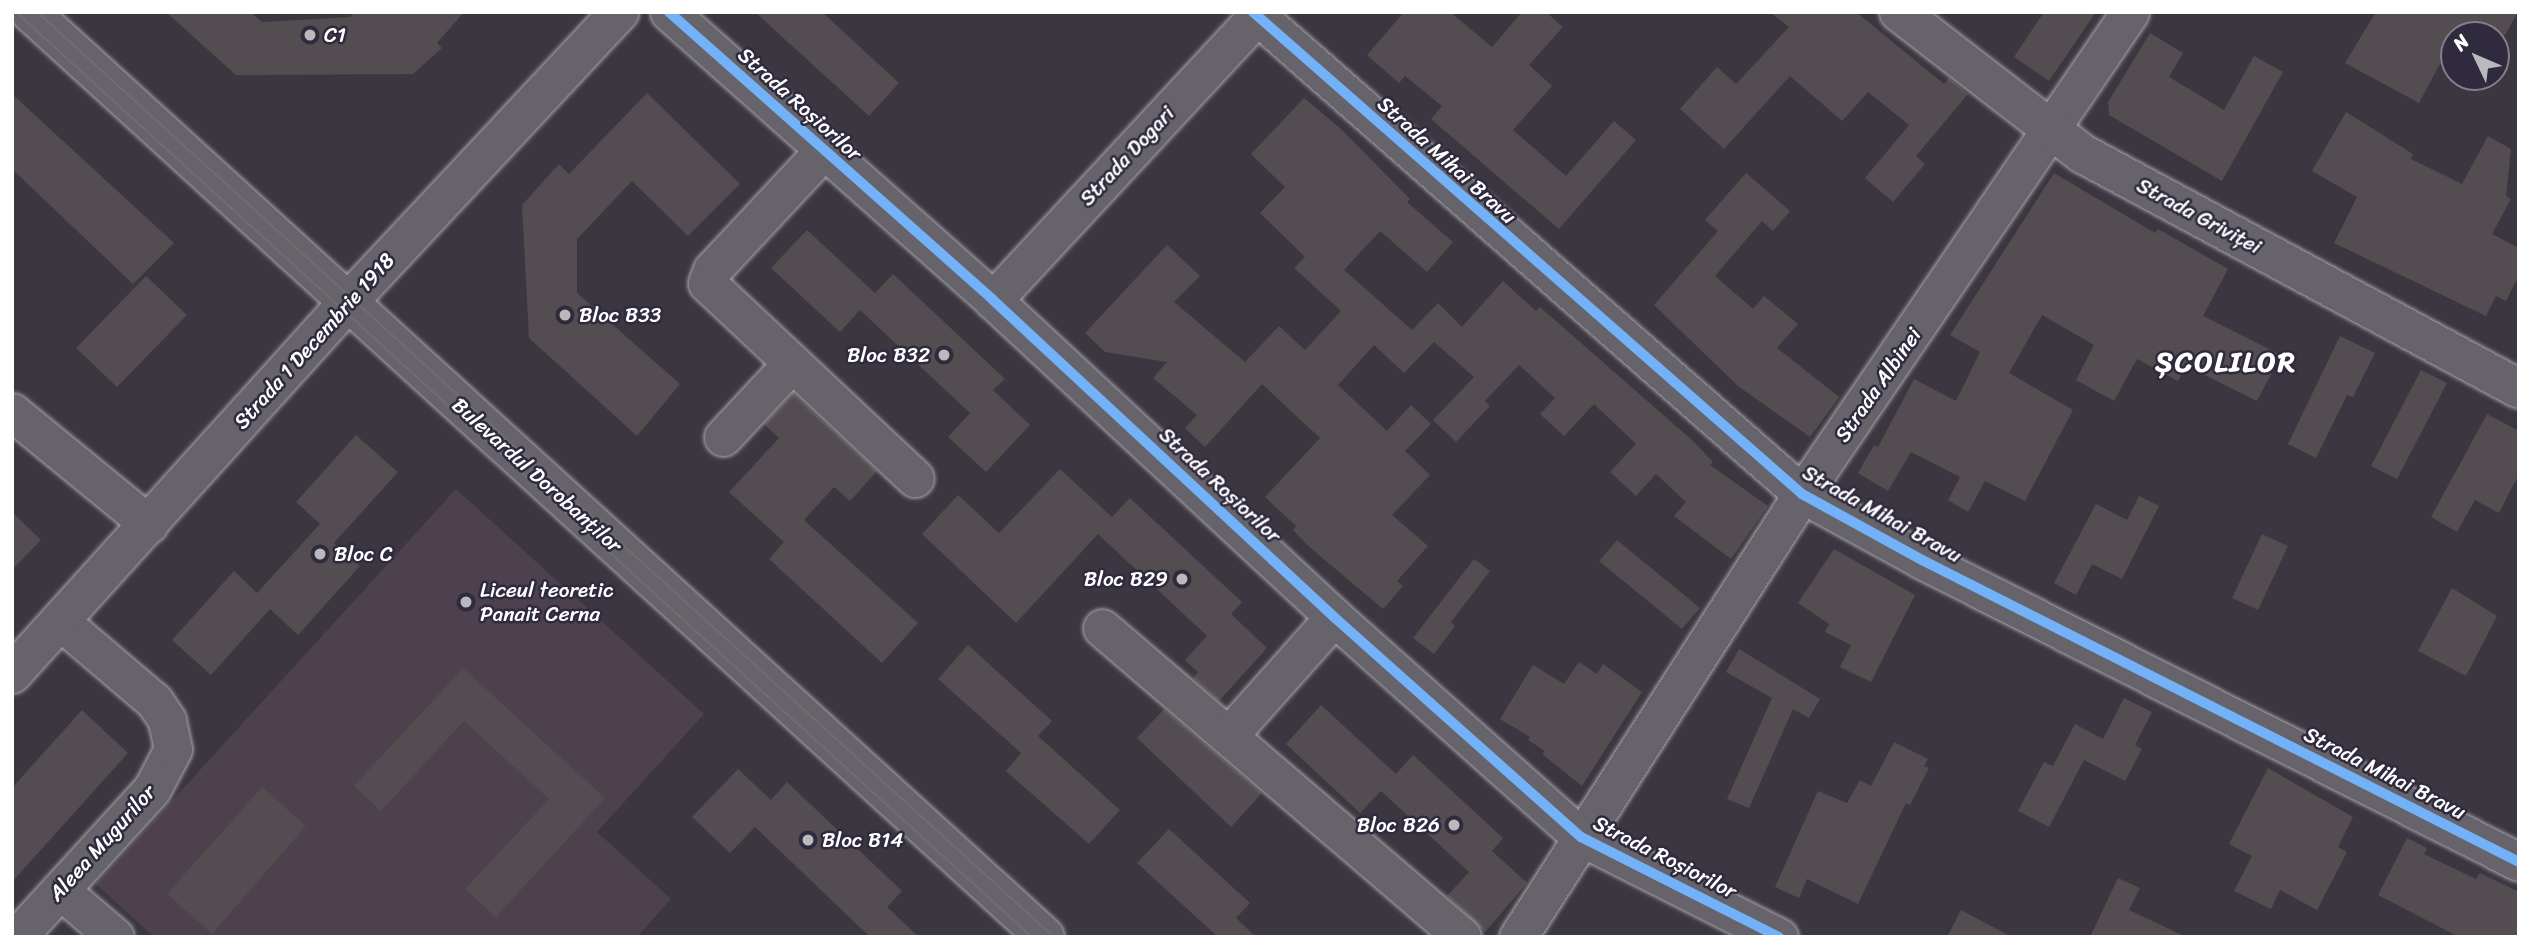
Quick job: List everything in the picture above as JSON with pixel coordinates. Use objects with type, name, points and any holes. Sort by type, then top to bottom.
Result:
[{"type":"main road","name":"Bulevardul Dorobanților","points":[[30,12],[1045,937]]},
{"type":"main road","name":"Strada 1 Decembrie 1918","points":[[12,674],[349,302],[619,12]]},
{"type":"main road","name":"Strada Griviței","points":[[1899,12],[2052,134],[2519,389]]},
{"type":"street","name":"Strada Roșiorilor","points":[[669,12],[993,300],[1334,617],[1581,837],[1779,937]]},
{"type":"street","name":"Strada Albinei","points":[[1518,937],[1802,494],[2052,134],[2130,12]]},
{"type":"street","name":"Strada Dogari","points":[[993,300],[1257,14]]},
{"type":"street","name":"Strada Mihai Bravu","points":[[1257,14],[1802,494],[1888,543],[2519,862]]},
{"type":"street","points":[[823,151],[712,270],[707,283],[915,478]]},
{"type":"street","points":[[723,437],[791,364]]},
{"type":"street","points":[[12,412],[149,524]]},
{"type":"street","points":[[1228,736],[1334,617]]},
{"type":"street","name":"Aleea Mugurilor","points":[[17,937],[152,789],[173,749],[167,720],[154,701],[60,621]]},
{"type":"street","points":[[1102,628],[1462,937]]},
{"type":"street","points":[[60,890],[115,937]]},
{"type":"shaded area","name":"Liceul teoretic Panait Cerna","points":[[456,489],[704,714],[597,832],[671,899],[637,937],[154,937],[96,884]]},
{"type":"building","name":"C1","points":[[166,12],[250,12],[262,22],[350,17],[354,12],[464,12],[437,43],[442,48],[413,74],[236,75]]},
{"type":"building","points":[[755,12],[822,12],[899,83],[869,116]]},
{"type":"building","points":[[1404,12],[1450,12],[1492,47],[1522,12],[1546,12],[1563,27],[1529,65],[1552,86],[1513,130],[1566,176],[1614,121],[1636,140],[1559,229],[1431,119],[1442,106],[1405,76],[1399,83],[1367,55]]},
{"type":"building","points":[[1770,12],[1856,12],[1944,84],[1949,78],[1968,94],[1916,156],[1925,164],[1893,202],[1865,178],[1909,125],[1868,92],[1842,121],[1790,76],[1724,149],[1680,109],[1717,67],[1736,84],[1789,27]]},
{"type":"building","points":[[2044,12],[2096,12],[2049,81],[2014,57]]},
{"type":"building","points":[[2376,12],[2518,12],[2510,26],[2510,21],[2440,21],[2440,64],[2419,103],[2345,63]]},
{"type":"building","points":[[2150,33],[2183,53],[2169,77],[2224,110],[2254,56],[2283,72],[2222,181],[2109,115],[2108,102]]},
{"type":"building","name":"Bloc B33","points":[[647,93],[740,184],[688,236],[632,181],[577,239],[577,293],[680,384],[637,436],[529,338],[522,205],[559,164],[569,174]]},
{"type":"building","points":[[12,94],[174,243],[133,284],[12,169]]},
{"type":"building","points":[[1304,98],[1341,129],[1410,199],[1407,202],[1453,242],[1427,272],[1380,231],[1344,270],[1412,330],[1438,303],[1462,327],[1503,281],[1536,311],[1540,307],[1693,441],[1713,462],[1710,465],[1768,506],[1731,559],[1674,516],[1686,502],[1656,474],[1636,496],[1610,472],[1636,444],[1594,404],[1564,436],[1540,414],[1555,398],[1519,365],[1485,401],[1490,406],[1456,442],[1433,420],[1474,377],[1434,342],[1404,373],[1374,345],[1338,385],[1387,431],[1411,405],[1431,424],[1405,451],[1430,475],[1392,515],[1428,546],[1397,581],[1403,586],[1383,609],[1307,545],[1293,530],[1296,526],[1265,497],[1320,438],[1262,384],[1205,447],[1185,428],[1197,415],[1153,378],[1167,362],[1105,352],[1085,333],[1167,245],[1200,276],[1174,302],[1245,362],[1279,326],[1305,350],[1341,311],[1294,268],[1305,257],[1260,213],[1285,187],[1251,154]]},
{"type":"building","points":[[2346,112],[2413,154],[2411,159],[2462,184],[2488,136],[2511,149],[2506,196],[2511,199],[2492,234],[2519,248],[2519,275],[2506,301],[2496,296],[2486,316],[2334,243],[2357,197],[2312,171]]},
{"type":"building","points":[[1746,173],[1790,211],[1773,231],[1762,221],[1715,276],[1753,309],[1764,296],[1798,324],[1777,348],[1839,397],[1810,437],[1738,386],[1654,305],[1718,231],[1705,220]]},
{"type":"building","points":[[2054,173],[2155,233],[2158,229],[2228,269],[2203,316],[2281,355],[2257,401],[2186,366],[2178,381],[2137,359],[2114,401],[2076,380],[2094,345],[2042,315],[2009,373],[2073,410],[2025,501],[1985,481],[1968,512],[1948,500],[1960,477],[1911,452],[1888,491],[1858,473],[1874,445],[1878,447],[1914,379],[1956,401],[1980,352],[1950,335]]},
{"type":"building","name":"Bloc B32","points":[[807,230],[875,293],[893,274],[1005,379],[993,390],[1030,425],[986,472],[948,437],[970,413],[860,310],[840,332],[771,268]]},
{"type":"building","points":[[146,276],[187,315],[117,387],[76,348]]},
{"type":"building","points":[[2340,336],[2375,353],[2353,397],[2347,395],[2316,458],[2288,444]]},
{"type":"building","points":[[2421,370],[2447,383],[2397,479],[2371,466]]},
{"type":"building","points":[[793,393],[877,471],[850,501],[834,487],[804,520],[918,623],[882,663],[769,559],[784,542],[729,492],[779,438],[764,424]]},
{"type":"building","points":[[2487,414],[2519,431],[2519,474],[2499,513],[2475,500],[2457,532],[2431,517]]},
{"type":"building","name":"Bloc C","points":[[356,435],[398,472],[334,543],[360,566],[298,635],[270,609],[211,675],[172,640],[234,571],[257,593],[320,524],[296,502]]},
{"type":"building","points":[[1060,469],[1112,517],[1130,498],[1242,602],[1231,614],[1267,648],[1219,701],[1193,678],[1198,672],[1185,660],[1207,636],[1098,534],[1016,623],[922,534],[958,495],[999,533]]},
{"type":"building","points":[[2139,496],[2159,506],[2122,579],[2092,564],[2076,595],[2054,583],[2096,504],[2127,520]]},
{"type":"building","points":[[12,512],[41,540],[12,570]]},
{"type":"building","points":[[2262,534],[2288,546],[2258,610],[2232,598]]},
{"type":"building","points":[[1617,540],[1700,608],[1682,629],[1599,561]]},
{"type":"building","points":[[1834,549],[1915,595],[1871,682],[1840,667],[1851,645],[1825,632],[1829,624],[1798,603]]},
{"type":"building","points":[[1474,559],[1490,571],[1451,622],[1455,626],[1434,654],[1413,638]]},
{"type":"building","points":[[2452,588],[2497,616],[2466,676],[2418,651]]},
{"type":"building","points":[[968,645],[1052,721],[1038,736],[1120,810],[1089,844],[1006,771],[1021,753],[938,679]]},
{"type":"building","points":[[1739,649],[1820,699],[1809,718],[1793,709],[1749,808],[1727,799],[1772,698],[1726,672]]},
{"type":"building","points":[[1579,662],[1597,674],[1603,664],[1642,692],[1582,786],[1542,754],[1545,751],[1528,740],[1530,737],[1500,719],[1533,665],[1564,684]]},
{"type":"building","points":[[463,668],[605,798],[496,917],[465,889],[549,799],[464,721],[381,811],[354,786]]},
{"type":"building","points":[[2124,698],[2152,712],[2135,745],[2142,749],[2125,781],[2084,760],[2049,827],[2018,811],[2044,762],[2053,766],[2075,724],[2103,739]]},
{"type":"building","name":"Bloc B26","points":[[1321,705],[1396,774],[1413,755],[1503,838],[1492,851],[1527,883],[1485,932],[1447,896],[1469,872],[1381,791],[1360,813],[1286,744]]},
{"type":"building","points":[[1164,709],[1262,793],[1231,827],[1137,738]]},
{"type":"building","points":[[82,710],[128,753],[12,882],[12,788]]},
{"type":"building","points":[[1894,742],[1928,759],[1924,766],[1929,768],[1910,805],[1906,803],[1858,904],[1807,879],[1799,898],[1775,887],[1818,791],[1847,803],[1860,780],[1871,786]]},
{"type":"building","points":[[2268,768],[2353,817],[2338,847],[2347,852],[2317,910],[2280,890],[2271,909],[2234,891],[2252,856],[2229,844]]},
{"type":"building","name":"Bloc B14","points":[[738,769],[771,800],[787,782],[902,891],[887,907],[919,937],[870,937],[755,827],[730,853],[692,817]]},
{"type":"building","points":[[262,787],[306,826],[212,934],[167,894]]},
{"type":"building","points":[[1169,829],[1250,903],[1236,918],[1256,937],[1218,937],[1137,863]]},
{"type":"building","points":[[2407,838],[2427,848],[2424,854],[2476,879],[2480,873],[2519,892],[2519,937],[2459,937],[2378,895]]},
{"type":"building","points":[[2118,878],[2140,888],[2129,910],[2186,937],[2090,937]]},
{"type":"building","points":[[1961,910],[2012,937],[1947,937]]},
{"type":"tram line","points":[[16,12],[1032,937]]},
{"type":"tram line","points":[[37,12],[1054,937]]},
{"type":"cycle path","points":[[669,12],[993,300],[1334,617],[1581,837],[1779,937]]},
{"type":"cycle path","points":[[1253,12],[1802,494],[1922,560],[2519,862]]},
{"type":"place","name":"C1","points":[[310,35]]},
{"type":"place","name":"Bloc B33","points":[[565,315]]},
{"type":"place","name":"Bloc B32","points":[[944,355]]},
{"type":"place","name":"Bloc C","points":[[320,554]]},
{"type":"place","name":"Bloc B29","points":[[1182,579]]},
{"type":"place","name":"Liceul teoretic Panait Cerna","points":[[466,602]]},
{"type":"place","name":"Bloc B26","points":[[1454,825]]},
{"type":"place","name":"Bloc B14","points":[[808,840]]},
{"type":"district","name":"ȘCOLILOR","points":[[2226,362]]}]
